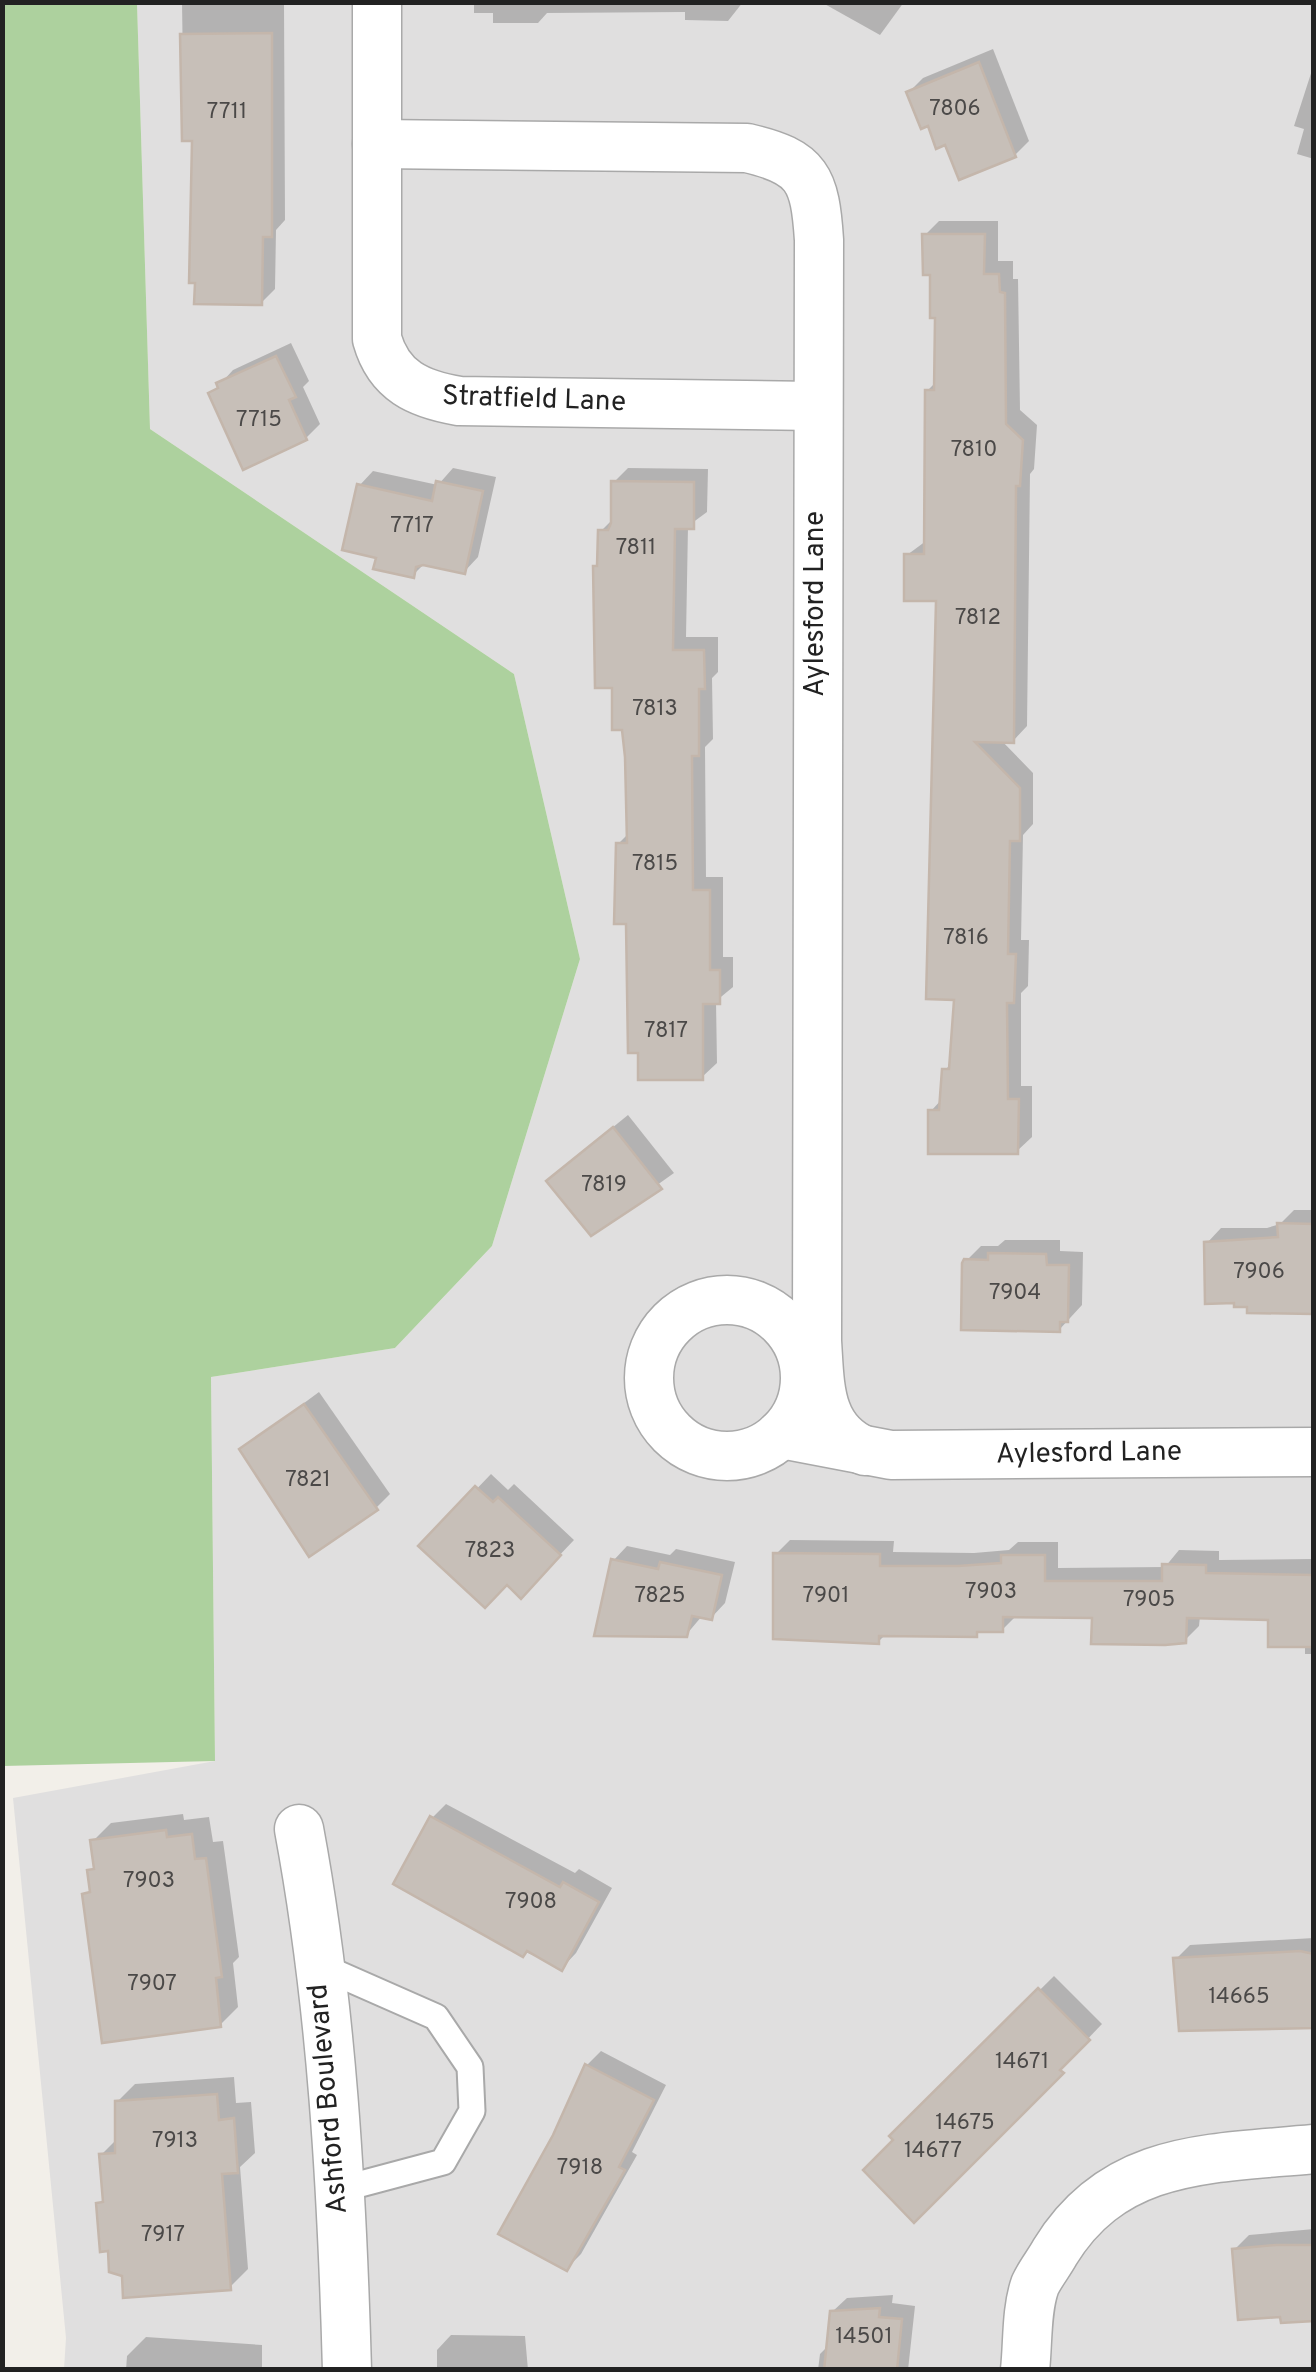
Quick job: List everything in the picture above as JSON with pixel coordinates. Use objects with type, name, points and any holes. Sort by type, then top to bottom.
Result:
[{"type":"street","name":"Stratfield Lane","points":[[377,2],[377,339],[393,372],[415,391],[459,400],[816,406]]},
{"type":"street","name":"Aylesford Lane","points":[[377,144],[747,148],[790,161],[806,176],[816,203],[816,1341],[829,1423],[849,1444],[865,1451]]},
{"type":"street","name":"Aylesford Lane","points":[[782,1434],[892,1455],[1314,1452]]},
{"type":"street","name":"Ashford Boulevard","points":[[299,1830],[318,1965],[338,2190],[347,2370]]},
{"type":"street","points":[[1024,2370],[1035,2286],[1076,2222],[1114,2189],[1142,2174],[1178,2164],[1314,2149]]},
{"type":"lane","points":[[318,1965],[436,2017],[470,2067],[472,2111],[443,2162],[400,2170],[338,2190]]},
{"type":"shaded area","points":[[137,3],[1313,3],[1313,2369],[64,2369],[66,2338],[13,1798],[215,1761],[211,1377],[395,1348],[492,1246],[580,959],[514,674],[150,429]]},
{"type":"green space","points":[[2,3],[137,3],[150,429],[514,674],[580,959],[492,1246],[395,1348],[211,1377],[215,1761],[3,1766]]},
{"type":"building","points":[[272,33],[272,237],[263,237],[262,305],[194,304],[195,283],[189,283],[192,141],[182,141],[180,34]]},
{"type":"building","points":[[979,62],[1016,157],[959,180],[945,145],[936,149],[928,126],[921,129],[906,92]]},
{"type":"building","points":[[922,234],[985,234],[984,274],[999,274],[1000,292],[1005,293],[1006,424],[1023,440],[1020,486],[1016,486],[1014,743],[975,742],[1020,788],[1020,841],[1010,841],[1008,954],[1016,954],[1014,1003],[1007,1003],[1008,1099],[1019,1099],[1018,1154],[928,1154],[928,1110],[939,1110],[942,1069],[949,1069],[954,1000],[926,999],[936,601],[904,601],[904,554],[924,554],[925,390],[934,390],[935,318],[930,318],[930,275],[923,275]]},
{"type":"building","points":[[276,356],[296,397],[289,400],[307,440],[243,470],[208,393],[218,388],[216,383]]},
{"type":"building","points":[[436,481],[483,491],[465,574],[423,565],[416,567],[414,578],[373,569],[376,558],[342,550],[357,484],[432,501]]},
{"type":"building","points":[[611,481],[694,482],[694,529],[675,529],[673,650],[704,650],[705,689],[699,689],[699,756],[692,756],[693,890],[710,890],[710,970],[720,970],[720,1004],[703,1004],[703,1080],[638,1080],[638,1053],[628,1053],[626,924],[614,924],[616,843],[627,843],[625,757],[622,730],[612,730],[612,688],[595,688],[593,566],[597,566],[598,530],[608,530],[611,523]]},
{"type":"building","points":[[613,1127],[662,1189],[591,1236],[546,1181]]},
{"type":"building","points":[[1277,1223],[1313,1224],[1313,1314],[1247,1313],[1247,1307],[1234,1307],[1234,1303],[1205,1304],[1204,1242],[1278,1237]]},
{"type":"building","points":[[988,1253],[1046,1254],[1047,1265],[1069,1265],[1068,1322],[1060,1322],[1060,1332],[961,1330],[962,1263],[964,1259],[988,1260]]},
{"type":"building","points":[[304,1404],[378,1510],[309,1557],[239,1449]]},
{"type":"building","points":[[475,1486],[493,1502],[498,1497],[561,1555],[521,1599],[507,1585],[485,1608],[418,1546]]},
{"type":"building","points":[[773,1553],[880,1554],[880,1566],[958,1566],[1001,1563],[1001,1555],[1045,1555],[1045,1581],[1162,1581],[1162,1564],[1206,1565],[1206,1573],[1314,1575],[1314,1647],[1268,1647],[1268,1620],[1187,1618],[1186,1643],[1165,1645],[1091,1644],[1092,1618],[1003,1617],[1003,1632],[977,1632],[977,1637],[879,1636],[879,1644],[773,1639]]},
{"type":"building","points":[[611,1559],[658,1569],[660,1562],[722,1575],[712,1620],[692,1616],[687,1637],[594,1636]]},
{"type":"building","points":[[430,1816],[560,1887],[563,1882],[599,1902],[562,1971],[527,1951],[523,1957],[393,1884]]},
{"type":"building","points":[[166,1830],[167,1837],[192,1834],[195,1859],[206,1858],[222,1977],[216,1978],[221,2027],[102,2043],[82,1894],[90,1892],[87,1870],[94,1869],[90,1840]]},
{"type":"building","points":[[1300,1951],[1314,1954],[1314,2028],[1179,2031],[1173,1958]]},
{"type":"building","points":[[1038,1988],[1090,2040],[1060,2070],[1064,2073],[914,2223],[863,2170],[893,2140],[889,2136]]},
{"type":"building","points":[[585,2064],[654,2100],[619,2167],[625,2170],[567,2271],[498,2234],[553,2135]]},
{"type":"building","points":[[217,2094],[219,2120],[234,2118],[238,2173],[222,2174],[231,2290],[123,2298],[122,2276],[109,2272],[108,2251],[100,2252],[96,2203],[103,2202],[99,2154],[115,2153],[115,2101]]},
{"type":"building","points":[[1314,2245],[1314,2321],[1281,2323],[1280,2317],[1238,2320],[1232,2249]]},
{"type":"building","points":[[880,2308],[879,2317],[902,2319],[897,2370],[824,2370],[830,2311]]}]
